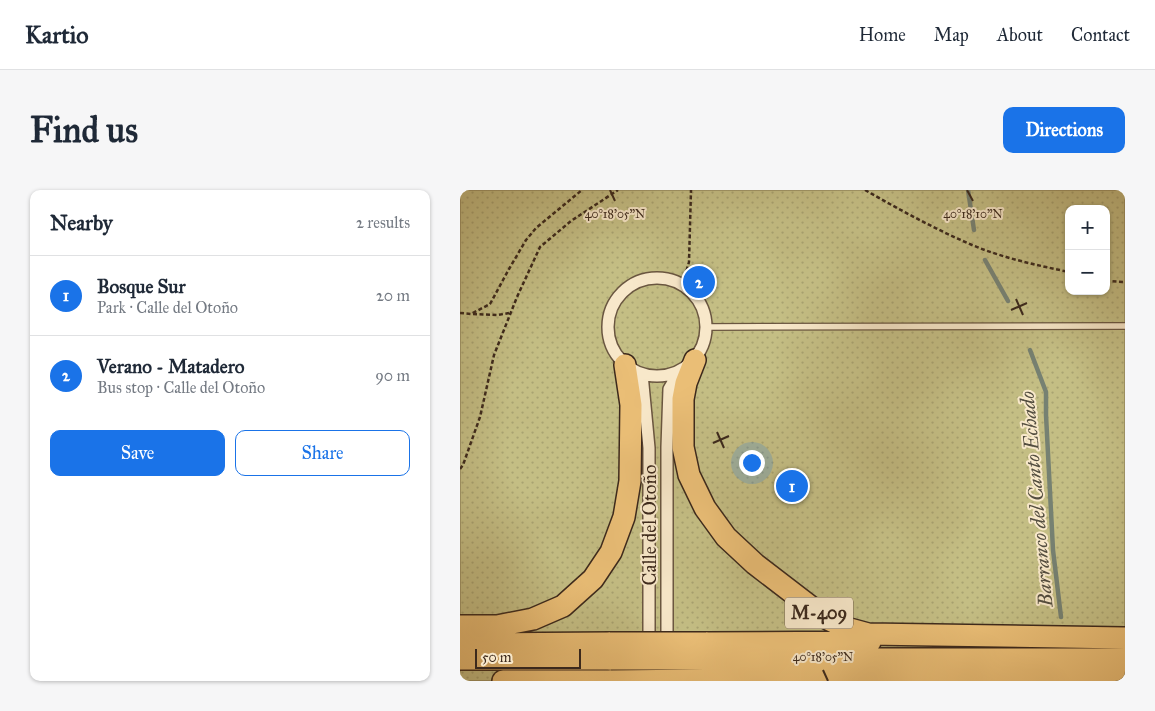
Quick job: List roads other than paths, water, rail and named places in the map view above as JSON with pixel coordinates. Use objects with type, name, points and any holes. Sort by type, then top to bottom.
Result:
[{"type":"highway","name":"M-409","points":[[687,366],[683,400],[683,447],[689,475],[705,508],[726,537],[755,564],[824,617],[846,628],[868,634],[1125,639]]},
{"type":"highway","points":[[460,626],[497,626],[533,620],[562,606],[593,579],[611,552],[624,517],[630,481],[633,370]]},
{"type":"highway","name":"M-409","points":[[503,681],[611,681],[705,661],[1125,639]]},
{"type":"highway","name":"M-409","points":[[460,644],[610,651],[705,661],[988,679],[1125,680]]},
{"type":"highway","name":"M-409","points":[[460,660],[610,651]]},
{"type":"highway","name":"M-409","points":[[705,661],[1125,658]]},
{"type":"street","points":[[659,276],[682,284],[699,300],[707,327],[703,346],[687,366],[659,377],[633,370],[609,342],[607,320],[615,299],[628,285],[638,280],[659,276]]},
{"type":"street","name":"Calle del Otoño","points":[[667,681],[667,447],[669,389],[687,366]]},
{"type":"street","name":"Calle del Otoño","points":[[633,370],[649,448],[649,681]]},
{"type":"lane","points":[[707,327],[1125,326]]},
{"type":"waterway","name":"Barranco del Canto Echado","points":[[968,190],[974,230]]},
{"type":"waterway","name":"Barranco del Canto Echado","points":[[985,260],[1008,301]]},
{"type":"waterway","name":"Barranco del Canto Echado","points":[[1030,350],[1046,392],[1053,550],[1061,617]]},
{"type":"place","name":"Verano - Matadero","points":[[699,282]]},
{"type":"place","name":"Bosque Sur","points":[[792,486]]}]
